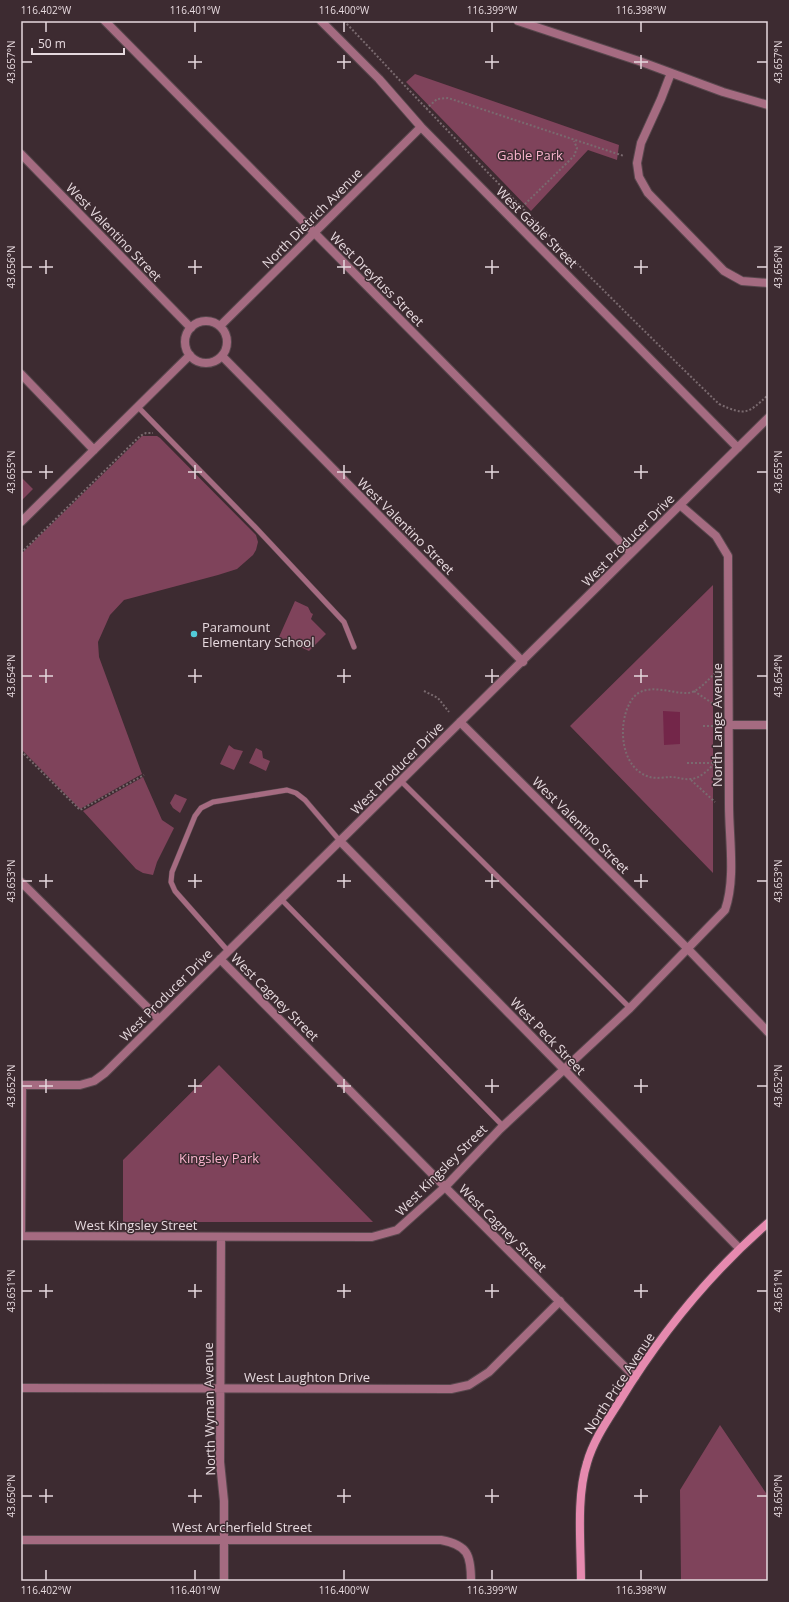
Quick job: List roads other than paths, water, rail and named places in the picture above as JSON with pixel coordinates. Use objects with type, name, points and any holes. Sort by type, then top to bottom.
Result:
[{"type":"street","name":"West Dreyfuss Street","points":[[105,21],[631,553]]},
{"type":"street","name":"West Gable Street","points":[[322,21],[379,79],[421,127],[738,448]]},
{"type":"street","points":[[518,21],[723,92],[768,105]]},
{"type":"street","points":[[671,73],[661,100],[641,143],[636,163],[639,177],[648,193],[724,271],[742,281],[768,283]]},
{"type":"street","name":"North Dietrich Avenue","points":[[220,326],[421,127]]},
{"type":"street","name":"West Valentino Street","points":[[21,154],[191,328]]},
{"type":"street","points":[[205,321],[213,322],[220,326],[225,333],[227,341],[226,349],[222,356],[207,362],[199,361],[190,355],[185,342],[186,334],[191,328],[197,323],[205,321]]},
{"type":"street","points":[[21,522],[190,355]]},
{"type":"street","name":"West Valentino Street","points":[[222,356],[523,662]]},
{"type":"street","points":[[21,374],[94,450]]},
{"type":"street","name":"West Producer Drive","points":[[21,1085],[80,1085],[94,1081],[105,1072],[460,722],[523,662],[768,418]]},
{"type":"street","name":"North Lange Avenue","points":[[680,505],[716,536],[728,556],[730,898],[726,910],[687,948]]},
{"type":"street","name":"West Valentino Street","points":[[460,722],[687,948],[768,1032]]},
{"type":"street","points":[[729,725],[768,725]]},
{"type":"street","name":"West Peck Street","points":[[340,841],[740,1248]]},
{"type":"street","points":[[21,882],[159,1019]]},
{"type":"street","name":"West Kingsley Street","points":[[21,1236],[372,1237],[398,1230],[445,1187],[503,1126],[630,1008],[687,948]]},
{"type":"street","name":"West Cagney Street","points":[[220,959],[635,1377]]},
{"type":"street","points":[[21,1085],[21,1236]]},
{"type":"street","name":"North Price Avenue","points":[[581,1581],[582,1487],[586,1463],[598,1436],[635,1377],[665,1334],[698,1293],[740,1248],[768,1223]]},
{"type":"street","name":"North Wyman Avenue","points":[[221,1237],[220,1462],[224,1501],[224,1581]]},
{"type":"street","name":"West Laughton Drive","points":[[21,1388],[451,1389],[469,1385],[489,1372],[560,1301]]},
{"type":"street","name":"West Archerfield Street","points":[[21,1540],[441,1540],[453,1542],[462,1547],[469,1556],[471,1581]]},
{"type":"lane","points":[[138,407],[256,528],[344,622],[354,647]]},
{"type":"lane","points":[[401,781],[630,1008]]},
{"type":"lane","points":[[228,951],[175,891],[171,882],[174,865],[195,816],[201,808],[213,802],[271,791],[287,790],[296,793],[312,808],[340,841]]},
{"type":"lane","points":[[280,899],[503,1126]]},
{"type":"place","name":"Paramount Elementary School","points":[[194,634]]},
{"type":"park label","name":"Gable Park","points":[[530,155]]},
{"type":"park label","name":"Kingsley Park","points":[[219,1158]]}]
